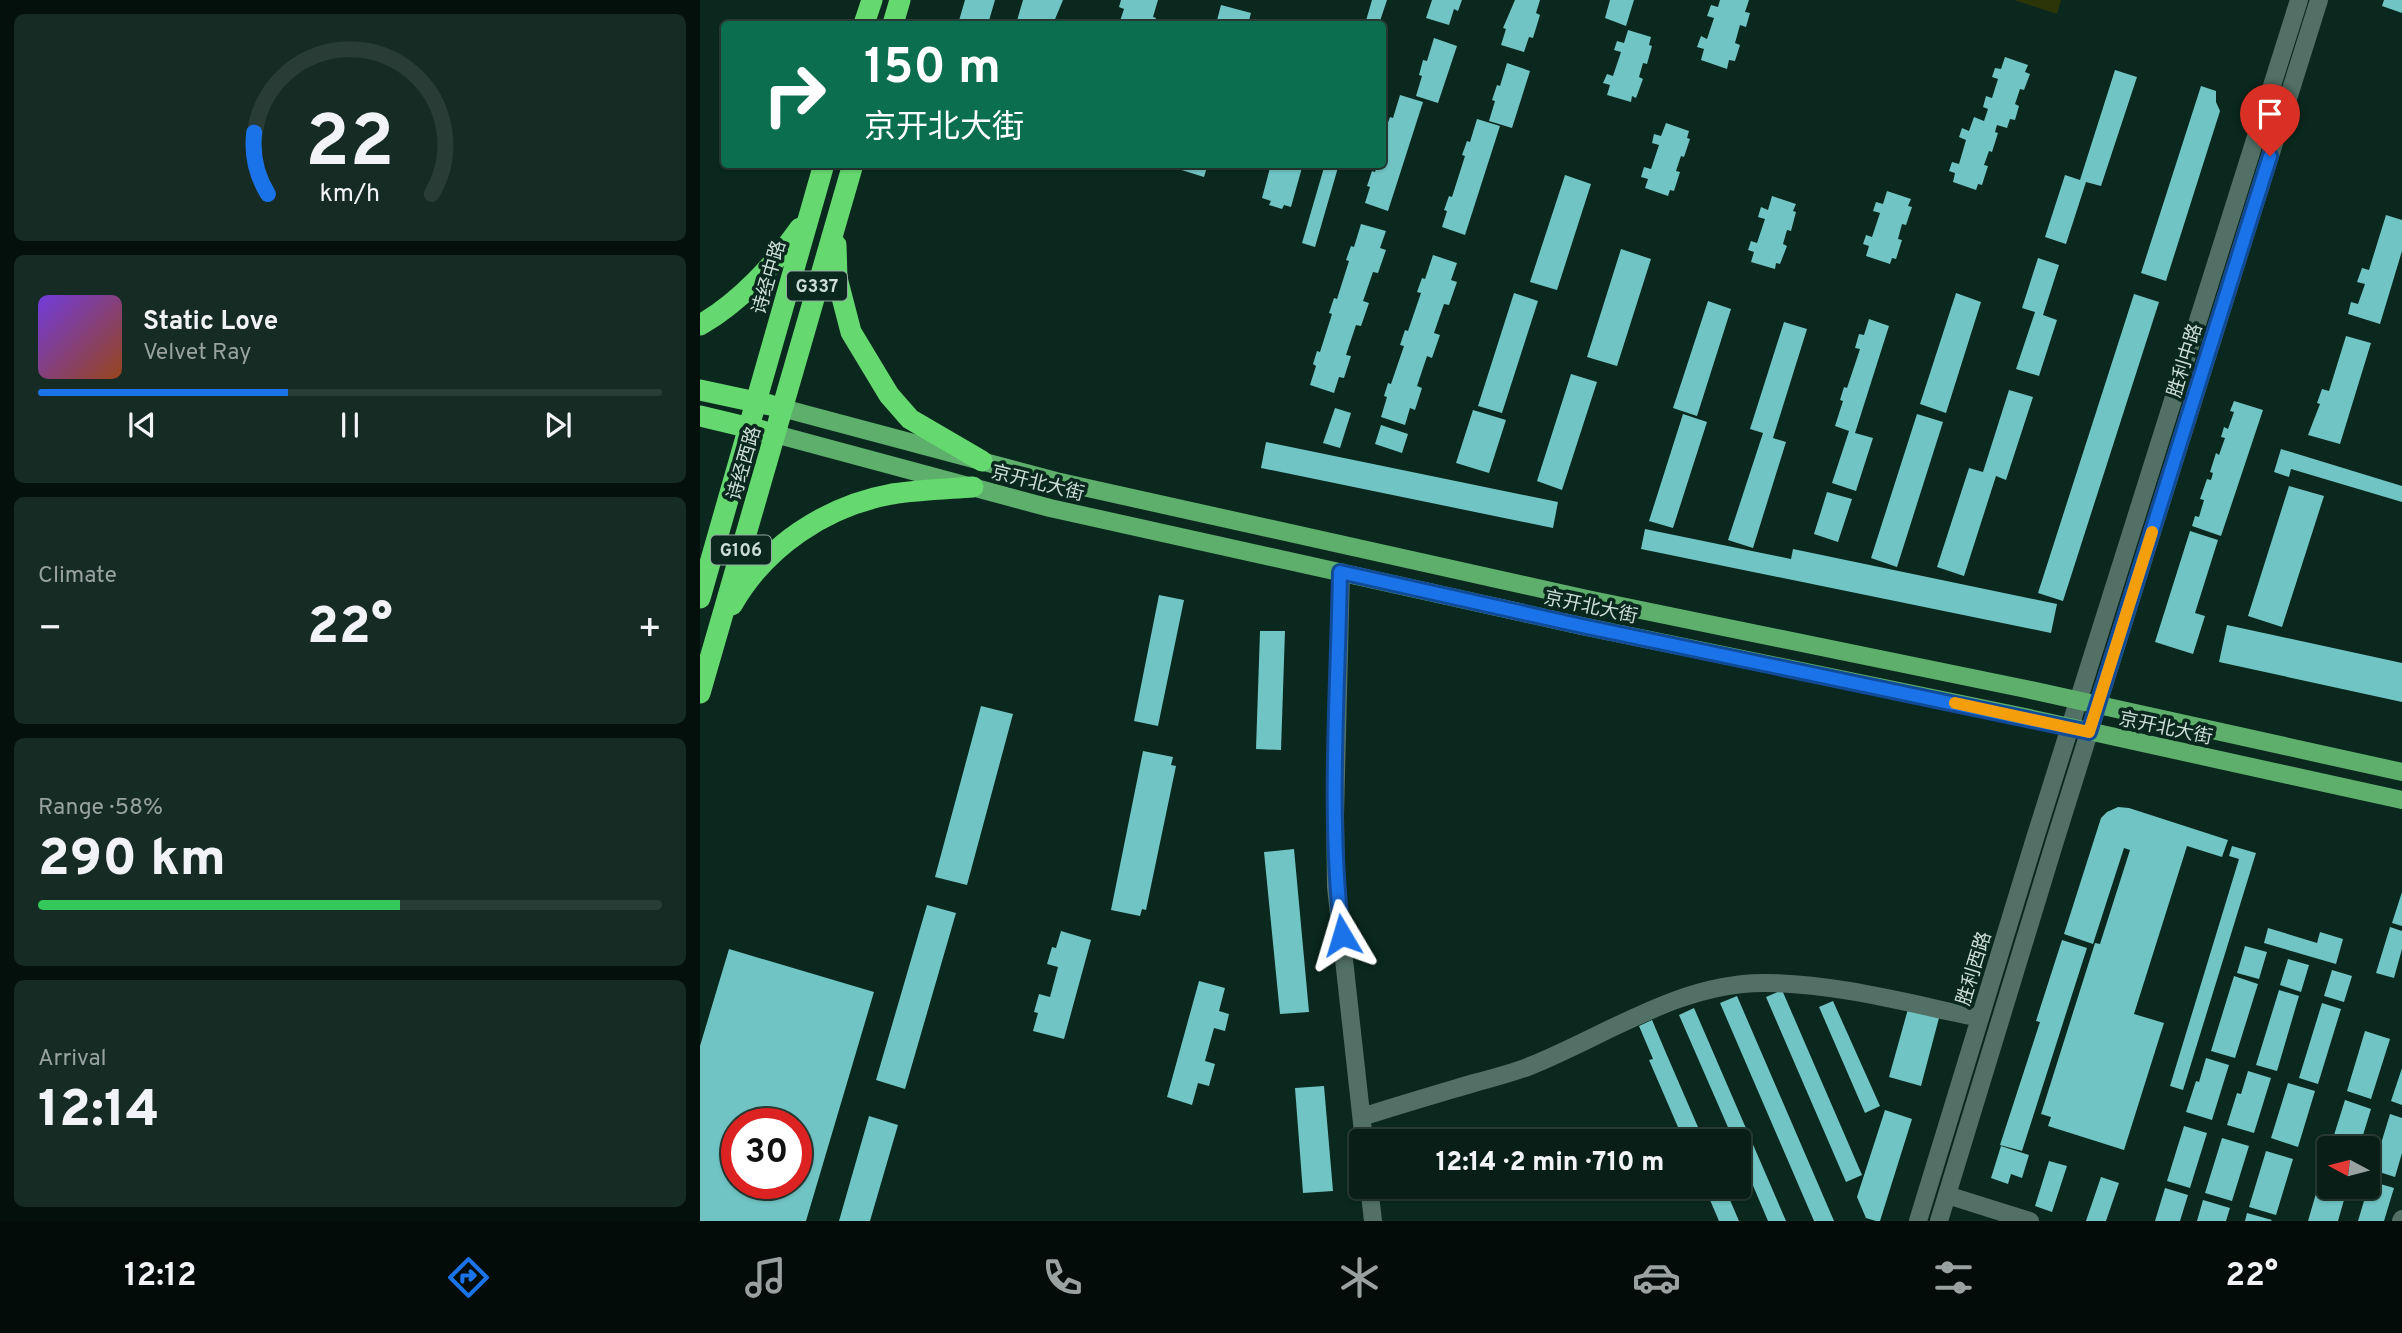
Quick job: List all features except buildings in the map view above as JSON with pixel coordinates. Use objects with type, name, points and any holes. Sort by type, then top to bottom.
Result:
[{"type":"highway","points":[[865,21],[872,0]]},
{"type":"highway","points":[[894,21],[900,0]]},
{"type":"highway","name":"诗经中路","points":[[756,402],[823,168]]},
{"type":"highway","name":"G337","points":[[782,408],[852,168]]},
{"type":"highway","points":[[700,325],[716,316],[759,276],[784,250],[810,214]]},
{"type":"highway","points":[[837,220],[837,278],[852,332],[889,395],[910,419],[982,461]]},
{"type":"highway","points":[[700,390],[782,408]]},
{"type":"highway","name":"诗经西路","points":[[700,598],[756,402]]},
{"type":"highway","name":"诗经西路","points":[[700,693],[782,408]]},
{"type":"highway","points":[[700,416],[775,434]]},
{"type":"highway","points":[[719,628],[739,592],[782,543],[828,516],[890,495],[973,487]]},
{"type":"main road","name":"京开北大街","points":[[782,408],[1056,481],[1587,599],[2097,705],[2402,772]]},
{"type":"main road","name":"京开北大街","points":[[775,434],[1050,508],[1582,626],[2070,727],[2402,800]]},
{"type":"street","name":"胜利中路","points":[[2070,727],[2299,0]]},
{"type":"street","name":"胜利中路","points":[[2089,732],[2319,0]]},
{"type":"street","points":[[1340,572],[1336,887],[1363,1129]]},
{"type":"street","name":"胜利西路","points":[[1918,1221],[2070,727]]},
{"type":"street","points":[[1939,1221],[2089,732]]},
{"type":"street","points":[[1362,1116],[1528,1067],[1661,1007],[1698,993],[1733,986],[1763,983],[1842,991],[1980,1018]]},
{"type":"street","points":[[1947,1195],[2031,1221]]},
{"type":"street","points":[[1370,1199],[1373,1221]]},
{"type":"green space","points":[[2014,0],[2061,0],[2057,14]]},
{"type":"slow traffic","points":[[1955,703],[2089,732],[2152,532]]},
{"type":"route","points":[[1342,935],[1336,887],[1335,815],[1340,572],[1582,626],[2089,732],[2270,156]]}]
